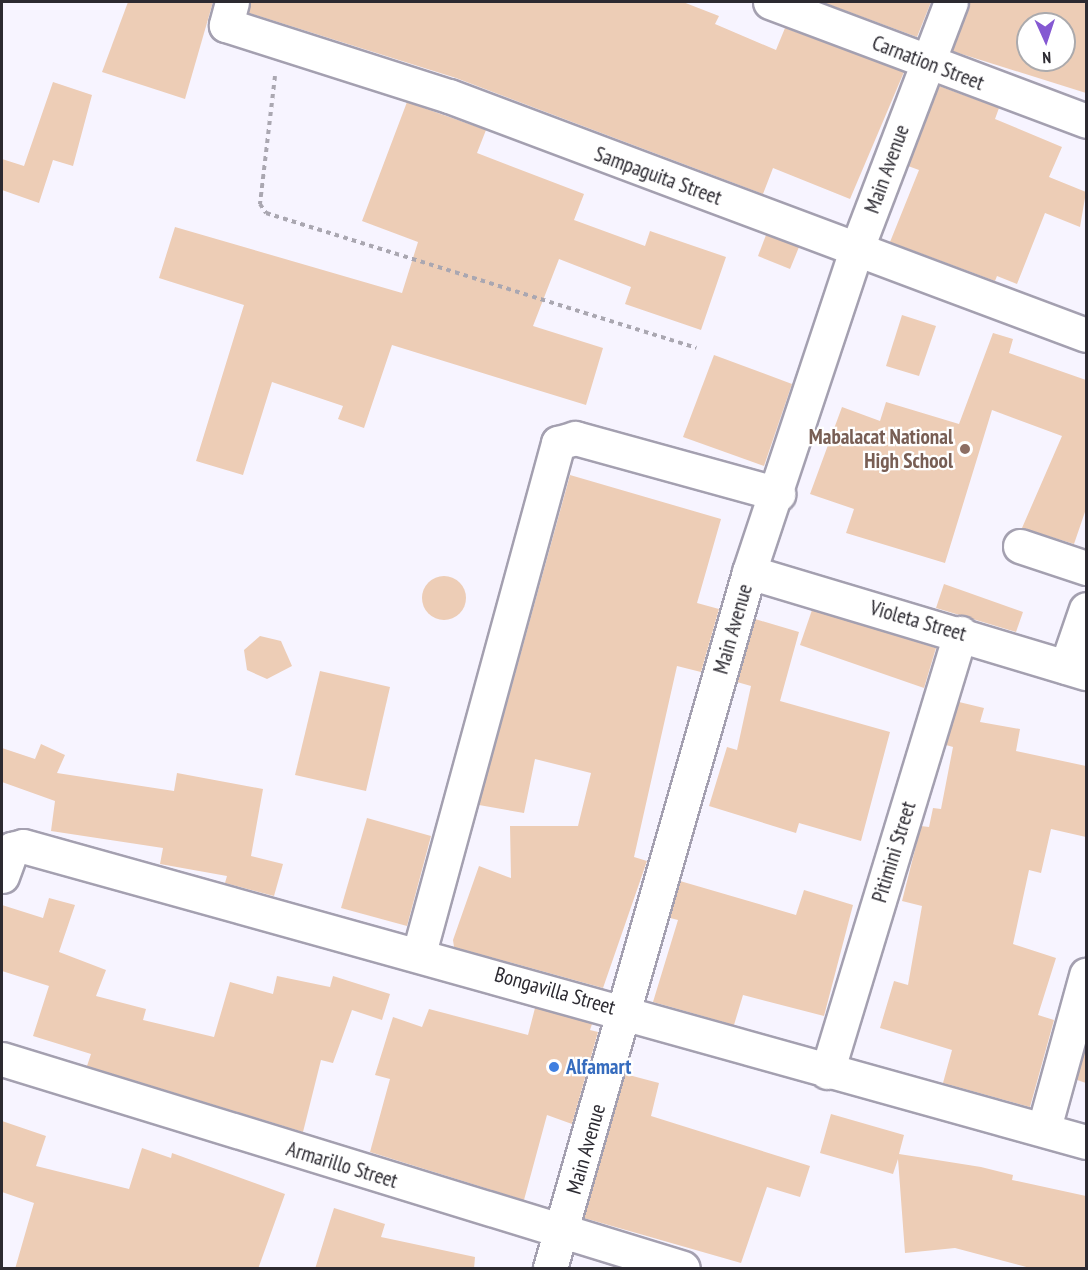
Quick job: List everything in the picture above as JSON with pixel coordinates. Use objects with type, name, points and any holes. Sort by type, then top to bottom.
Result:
[{"type":"street","name":"Carnation Street","points":[[770,2],[926,63],[1086,121]]},
{"type":"street","name":"Main Avenue","points":[[550,1269],[749,572],[778,494],[857,248],[951,2]]},
{"type":"street","name":"Sampaguita Street","points":[[229,13],[279,42],[440,93],[1086,335]]},
{"type":"street","points":[[419,953],[558,443],[574,438],[778,494]]},
{"type":"street","points":[[1020,546],[1086,568]]},
{"type":"street","name":"Violeta Street","points":[[749,572],[960,633],[1076,670]]},
{"type":"street","points":[[1076,670],[1086,609]]},
{"type":"street","name":"Pitimini Street","points":[[827,1072],[960,633]]},
{"type":"street","name":"Bongavilla Street","points":[[2,876],[12,849],[23,846],[625,1010],[827,1072],[1044,1128],[1086,1142]]},
{"type":"street","points":[[1044,1128],[1086,975]]},
{"type":"street","name":"Armarillo Street","points":[[2,1059],[682,1269]]},
{"type":"path","points":[[279,42],[260,204],[266,213],[696,348]]},
{"type":"building","points":[[128,2],[213,2],[185,99],[102,72]]},
{"type":"building","points":[[250,2],[683,2],[719,16],[715,24],[776,50],[785,28],[904,72],[850,199],[773,168],[763,194],[456,78],[249,13]]},
{"type":"building","points":[[822,2],[931,2],[917,37]]},
{"type":"building","points":[[969,2],[1086,2],[1086,93],[1019,72],[1076,72],[1076,12],[1016,12],[1016,71],[952,51]]},
{"type":"building","points":[[53,82],[92,95],[73,166],[53,160],[39,203],[2,190],[2,159],[24,166]]},
{"type":"building","points":[[939,86],[999,108],[995,119],[1062,147],[1049,177],[1086,192],[1080,227],[1045,213],[1017,284],[997,276],[995,281],[890,242],[919,170],[908,166]]},
{"type":"building","points":[[407,102],[486,130],[477,153],[584,194],[574,220],[645,246],[650,231],[726,257],[701,330],[625,304],[631,287],[559,259],[533,326],[603,348],[586,405],[392,345],[364,428],[338,419],[343,406],[272,382],[243,475],[196,461],[244,305],[159,278],[175,227],[402,293],[418,242],[362,221]]},
{"type":"building","points":[[766,235],[799,247],[790,269],[758,256]]},
{"type":"building","points":[[902,315],[936,326],[919,376],[886,366]]},
{"type":"building","points":[[993,333],[1013,339],[1009,353],[1086,380],[1086,509],[1074,544],[1022,528],[1062,436],[992,410],[945,563],[846,533],[854,509],[810,494],[842,407],[880,421],[886,402],[959,424]]},
{"type":"building","points":[[714,355],[792,384],[764,466],[683,437]]},
{"type":"building","points":[[570,475],[721,519],[697,603],[719,609],[701,672],[677,666],[634,857],[647,861],[603,988],[454,947],[453,940],[479,866],[511,878],[510,826],[578,826],[591,773],[535,759],[524,813],[479,805]]},
{"type":"building","points":[[444,576],[460,582],[466,598],[460,614],[444,620],[428,614],[422,598],[428,582]]},
{"type":"building","points":[[944,584],[1023,612],[1016,632],[936,608]]},
{"type":"building","points":[[812,610],[936,648],[924,688],[800,645]]},
{"type":"building","points":[[755,619],[799,632],[780,701],[890,732],[861,841],[799,823],[796,833],[709,806],[727,747],[737,750],[751,686],[737,682]]},
{"type":"building","points":[[260,636],[281,641],[292,666],[267,679],[247,670],[244,650]]},
{"type":"building","points":[[320,671],[390,687],[366,791],[295,775]]},
{"type":"building","points":[[959,702],[984,708],[980,722],[1020,729],[1016,751],[1086,766],[1086,837],[1051,829],[1041,873],[1029,870],[1013,944],[1056,958],[1038,1015],[1054,1020],[1030,1107],[943,1083],[952,1050],[880,1028],[894,981],[908,985],[922,906],[902,901],[921,826],[929,827],[933,808],[941,809],[953,747],[946,745]]},
{"type":"building","points":[[41,744],[65,755],[57,773],[174,791],[177,773],[263,789],[251,856],[283,864],[274,896],[225,883],[227,876],[160,864],[163,848],[51,831],[55,801],[2,782],[2,748],[35,759]]},
{"type":"building","points":[[367,818],[431,836],[407,926],[341,908]]},
{"type":"building","points":[[680,881],[796,915],[804,890],[853,905],[824,1016],[743,995],[734,1025],[653,1002],[678,920],[670,918]]},
{"type":"building","points":[[49,898],[75,905],[59,952],[106,970],[96,996],[146,1009],[143,1020],[214,1037],[230,982],[273,994],[277,976],[330,987],[333,976],[390,994],[382,1020],[352,1010],[333,1063],[321,1060],[303,1132],[87,1066],[91,1054],[33,1036],[49,986],[2,971],[2,905],[43,918]]},
{"type":"building","points":[[535,1008],[592,1024],[590,1030],[598,1032],[572,1124],[547,1115],[524,1200],[370,1152],[390,1079],[375,1075],[393,1017],[422,1027],[429,1009],[528,1035]]},
{"type":"building","points":[[1086,1044],[1086,1083],[1077,1080]]},
{"type":"building","points":[[625,1074],[659,1083],[651,1116],[810,1166],[800,1197],[767,1187],[741,1263],[584,1218]]},
{"type":"building","points":[[831,1114],[904,1135],[899,1154],[981,1167],[1013,1175],[1012,1180],[1086,1196],[1086,1269],[1034,1269],[955,1248],[905,1253],[898,1159],[893,1174],[820,1153]]},
{"type":"building","points":[[2,1121],[46,1136],[36,1166],[129,1189],[142,1148],[171,1158],[172,1153],[285,1194],[258,1269],[15,1269],[34,1203],[2,1192]]},
{"type":"building","points":[[334,1208],[385,1224],[381,1237],[475,1257],[474,1269],[315,1269]]},
{"type":"place","name":"Mabalacat National High School","points":[[965,449]]},
{"type":"place","name":"Alfamart","points":[[554,1067]]}]
